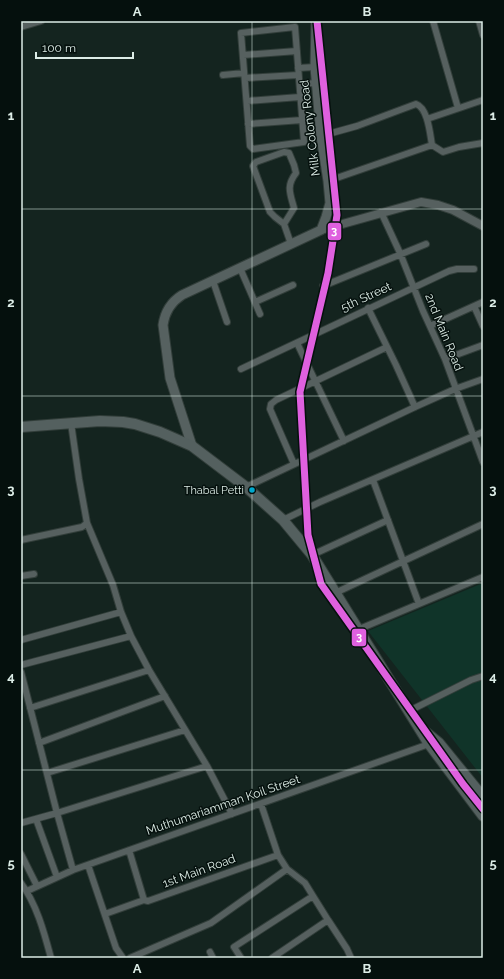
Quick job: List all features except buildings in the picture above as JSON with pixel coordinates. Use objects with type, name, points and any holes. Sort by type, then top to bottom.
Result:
[{"type":"main road","name":"Milk Colony Road","points":[[316,21],[315,67],[321,136],[330,203],[321,230]]},
{"type":"main road","points":[[192,446],[170,378],[163,325],[166,312],[177,299],[321,230]]},
{"type":"main road","points":[[21,427],[71,423],[123,422],[160,432],[192,446],[246,487],[283,520],[312,556],[429,744],[483,816]]},
{"type":"main road","points":[[418,726],[439,742],[483,797]]},
{"type":"street","points":[[21,27],[41,21]]},
{"type":"street","points":[[433,21],[458,108]]},
{"type":"street","points":[[479,21],[483,35]]},
{"type":"street","points":[[295,27],[304,142],[253,149],[250,146],[243,55],[241,33],[295,27]]},
{"type":"street","points":[[243,55],[297,50]]},
{"type":"street","points":[[224,75],[298,72],[315,67]]},
{"type":"street","points":[[300,84],[317,83]]},
{"type":"street","points":[[246,101],[300,96]]},
{"type":"street","points":[[427,119],[483,100]]},
{"type":"street","points":[[321,136],[357,126],[416,104],[421,107],[427,119],[432,145],[443,152],[483,143]]},
{"type":"street","points":[[248,124],[302,120]]},
{"type":"street","points":[[328,181],[432,145]]},
{"type":"street","points":[[284,224],[294,208],[290,192],[290,180],[296,173],[289,153],[284,152],[256,162],[253,166],[270,212],[284,224],[291,244]]},
{"type":"street","points":[[321,230],[415,203],[430,203],[453,210],[483,226]]},
{"type":"street","name":"2nd Main Road","points":[[381,212],[445,359],[483,462]]},
{"type":"street","points":[[323,286],[400,253],[426,244]]},
{"type":"street","points":[[240,268],[260,314]]},
{"type":"street","name":"5th Street","points":[[241,369],[453,269],[474,269]]},
{"type":"street","points":[[213,281],[227,322]]},
{"type":"street","points":[[255,302],[293,285]]},
{"type":"street","points":[[430,326],[483,302]]},
{"type":"street","points":[[474,306],[483,326]]},
{"type":"street","points":[[368,308],[415,407]]},
{"type":"street","points":[[297,343],[344,440]]},
{"type":"street","points":[[445,359],[483,345]]},
{"type":"street","points":[[294,464],[270,409],[271,404],[276,400],[387,347]]},
{"type":"street","points":[[246,487],[415,407],[455,389],[483,379]]},
{"type":"street","points":[[71,423],[87,523],[107,571],[131,636],[149,670],[207,766],[232,814]]},
{"type":"street","points":[[283,520],[320,502],[483,432]]},
{"type":"street","points":[[373,480],[404,561],[418,604]]},
{"type":"street","points":[[312,556],[388,520]]},
{"type":"street","points":[[21,540],[82,527],[87,523]]},
{"type":"street","points":[[335,593],[483,524]]},
{"type":"street","points":[[21,576],[34,574]]},
{"type":"street","points":[[357,630],[483,577]]},
{"type":"street","points":[[21,640],[122,612]]},
{"type":"street","points":[[21,665],[131,636]]},
{"type":"street","points":[[30,708],[149,670]]},
{"type":"street","points":[[21,672],[73,870]]},
{"type":"street","points":[[409,711],[471,680],[483,676]]},
{"type":"street","points":[[39,743],[165,696]]},
{"type":"street","points":[[21,702],[28,700]]},
{"type":"street","points":[[47,773],[185,730]]},
{"type":"street","name":"Muthumariamman Koil Street","points":[[27,891],[73,870],[429,744]]},
{"type":"street","points":[[21,823],[207,766]]},
{"type":"street","points":[[261,804],[278,855],[288,869],[305,883],[347,949],[351,958]]},
{"type":"street","points":[[36,819],[57,877]]},
{"type":"street","points":[[129,850],[144,900]]},
{"type":"street","points":[[21,854],[37,886]]},
{"type":"street","name":"1st Main Road","points":[[105,914],[144,900],[148,901],[278,855]]},
{"type":"street","points":[[88,865],[116,948],[123,958]]},
{"type":"street","points":[[130,958],[211,923],[288,869]]},
{"type":"street","points":[[21,883],[27,891],[41,921],[51,958]]},
{"type":"street","points":[[240,958],[234,947],[313,896]]},
{"type":"street","points":[[272,958],[328,920]]},
{"type":"shaded area","points":[[483,583],[483,778],[368,631]]},
{"type":"transit line","name":"3","points":[[317,21],[337,215],[328,273],[300,392],[308,535],[321,584],[463,784],[483,809]]},
{"type":"place","name":"Thabal Petti","points":[[252,490]]}]
